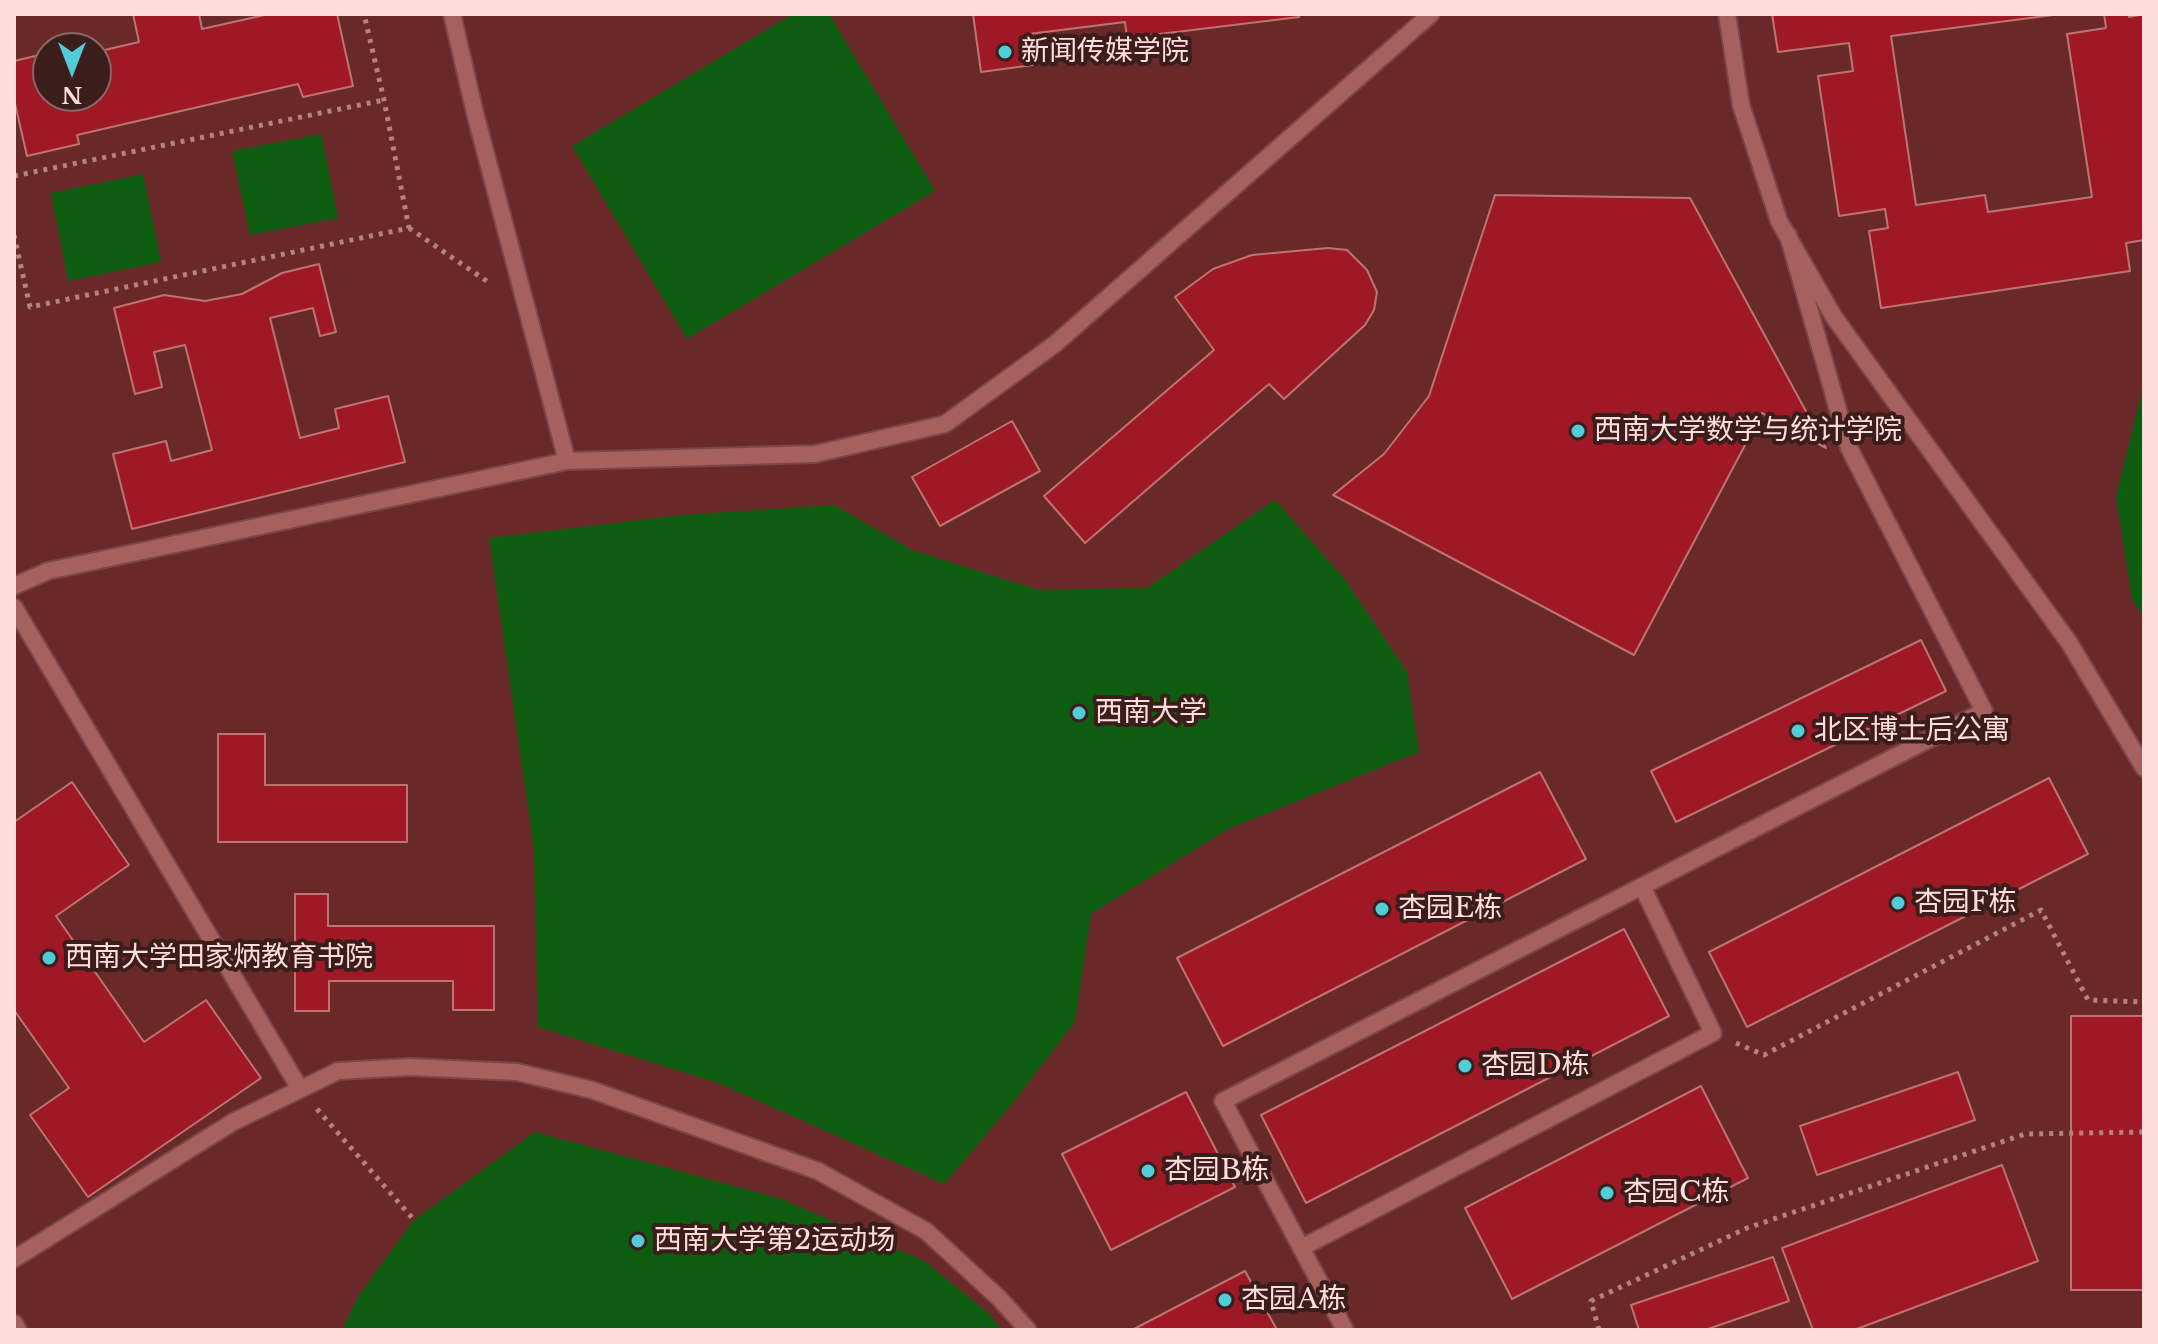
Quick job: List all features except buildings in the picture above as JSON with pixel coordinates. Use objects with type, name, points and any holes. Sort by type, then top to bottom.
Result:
[{"type":"lane","points":[[452,14],[567,461]]},
{"type":"lane","points":[[14,586],[48,571],[567,461],[815,454],[945,424],[1055,344],[1431,14]]},
{"type":"lane","points":[[1727,14],[1741,105],[1779,221],[1834,317],[2070,644],[2144,768]]},
{"type":"lane","points":[[1345,1330],[1223,1101],[1984,711],[1849,448],[1788,235]]},
{"type":"lane","points":[[14,607],[300,1089]]},
{"type":"lane","points":[[1301,1248],[1713,1033],[1642,886]]},
{"type":"lane","points":[[14,1259],[233,1122],[338,1071],[410,1067],[517,1072],[592,1090],[818,1171],[926,1231],[999,1298],[1028,1330]]},
{"type":"lane","points":[[14,1323],[18,1330]]},
{"type":"path","points":[[364,14],[409,228],[528,309]]},
{"type":"path","points":[[14,176],[384,100]]},
{"type":"path","points":[[14,235],[30,307],[409,228]]},
{"type":"path","points":[[1713,1033],[1764,1055],[2041,910],[2088,1000],[2144,1002]]},
{"type":"path","points":[[300,1089],[414,1220]]},
{"type":"path","points":[[1599,1330],[1591,1301],[1747,1228],[2025,1134],[2144,1132]]},
{"type":"green space","points":[[793,14],[829,14],[935,191],[687,339],[572,146]]},
{"type":"green space","points":[[321,134],[338,218],[250,235],[232,151]]},
{"type":"green space","points":[[143,174],[161,262],[68,281],[51,193]]},
{"type":"green space","points":[[2144,384],[2144,618],[2132,599],[2116,496]]},
{"type":"green space","points":[[1275,500],[1346,581],[1407,672],[1419,752],[1228,829],[1091,914],[1075,1022],[1008,1109],[944,1184],[718,1083],[538,1027],[534,849],[489,538],[682,515],[834,505],[912,550],[1039,590],[1147,588]]},
{"type":"green space","name":"西南大学第2运动场","points":[[535,1132],[782,1199],[924,1261],[987,1312],[1002,1330],[342,1330],[359,1295],[414,1220]]},
{"type":"place","name":"新闻传媒学院","points":[[1005,52]]},
{"type":"place","name":"西南大学数学与统计学院","points":[[1578,431]]},
{"type":"place","name":"西南大学","points":[[1079,713]]},
{"type":"place","name":"北区博士后公寓","points":[[1798,731]]},
{"type":"place","name":"杏园F栋","points":[[1898,903]]},
{"type":"place","name":"杏园E栋","points":[[1382,909]]},
{"type":"place","name":"西南大学田家炳教育书院","points":[[49,958]]},
{"type":"place","name":"杏园D栋","points":[[1465,1066]]},
{"type":"place","name":"杏园B栋","points":[[1148,1171]]},
{"type":"place","name":"杏园C栋","points":[[1607,1193]]},
{"type":"place","name":"西南大学第2运动场","points":[[638,1241]]},
{"type":"place","name":"杏园A栋","points":[[1225,1300]]}]
